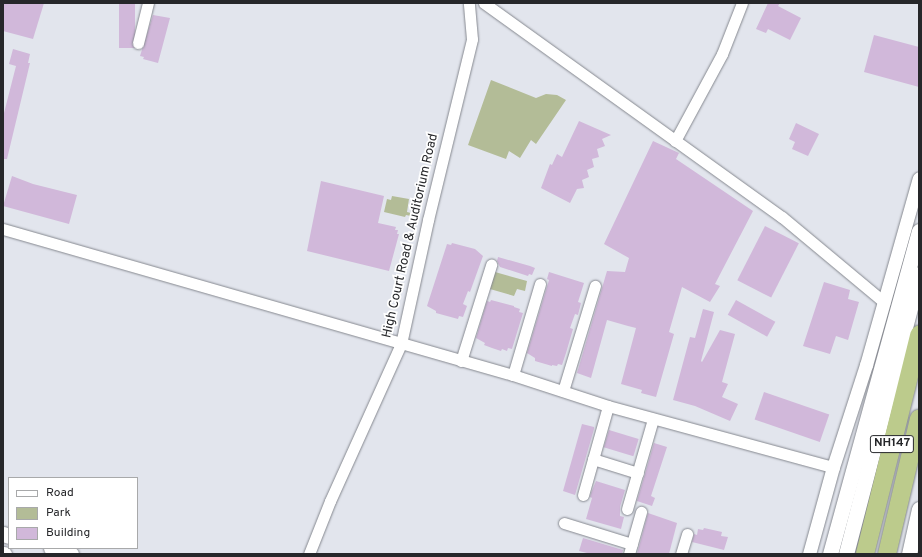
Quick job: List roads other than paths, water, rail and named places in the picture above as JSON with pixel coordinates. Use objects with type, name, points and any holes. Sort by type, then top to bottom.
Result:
[{"type":"highway","name":"NH147","points":[[865,554],[919,335]]},
{"type":"highway","name":"NH147","points":[[887,554],[919,419]]},
{"type":"main road","points":[[830,554],[919,231]]},
{"type":"main road","points":[[846,554],[919,274]]},
{"type":"main road","points":[[909,554],[919,509]]},
{"type":"main road","points":[[54,549],[71,554]]},
{"type":"street","points":[[138,43],[148,3]]},
{"type":"street","name":"High Court Road & Auditorium Road","points":[[309,554],[330,501],[401,344],[428,220],[472,39],[469,3]]},
{"type":"street","points":[[484,3],[782,217],[884,302]]},
{"type":"street","points":[[675,141],[722,54],[742,3]]},
{"type":"street","points":[[809,554],[833,467],[884,302],[919,178]]},
{"type":"street","points":[[3,229],[513,375],[653,419],[833,467]]},
{"type":"street","points":[[461,361],[492,266]]},
{"type":"street","points":[[513,375],[540,284]]},
{"type":"street","points":[[563,391],[595,286]]},
{"type":"street","points":[[583,495],[608,406]]},
{"type":"street","points":[[628,509],[653,419]]},
{"type":"street","points":[[593,459],[638,473]]},
{"type":"street","points":[[564,523],[630,549],[641,512]]},
{"type":"street","points":[[681,554],[688,534]]},
{"type":"street","points":[[916,554],[919,539]]}]
